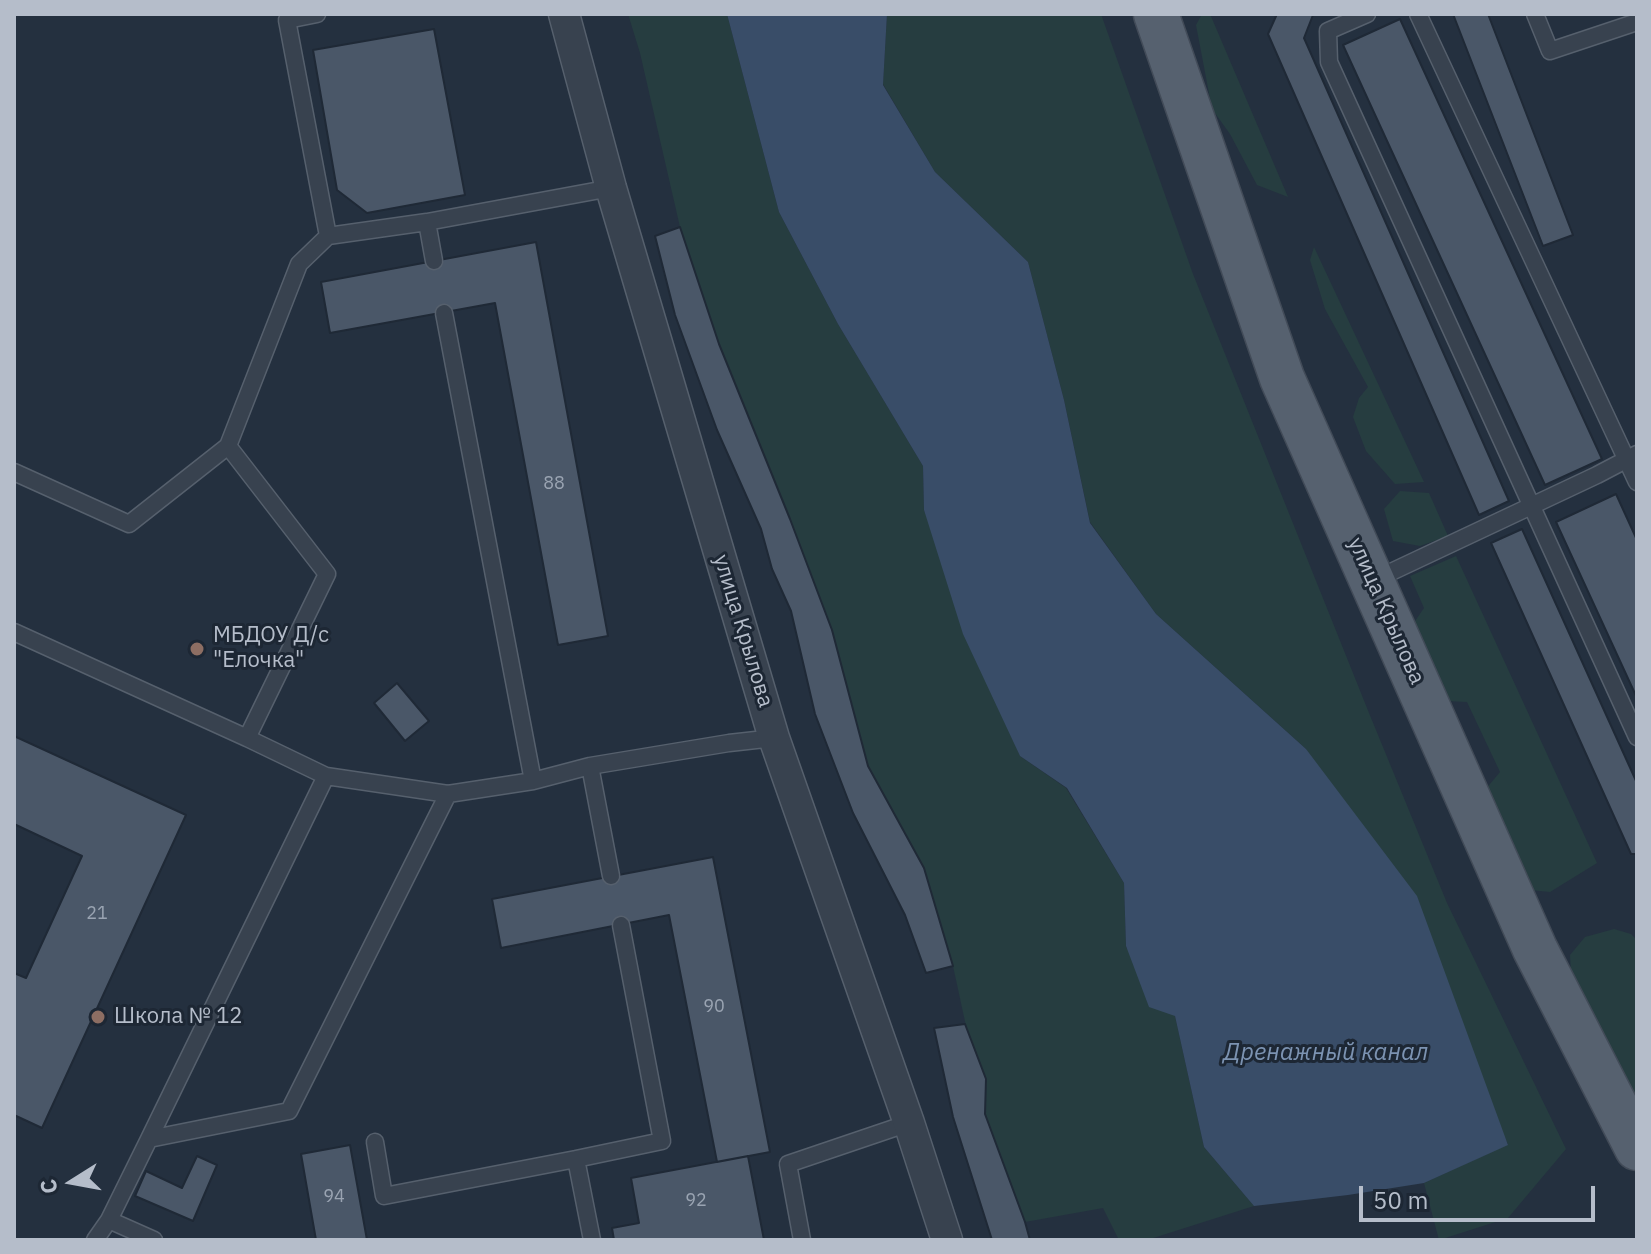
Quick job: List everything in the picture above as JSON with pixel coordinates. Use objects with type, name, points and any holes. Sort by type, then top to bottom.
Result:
[{"type":"main road","name":"улица Крылова","points":[[1156,14],[1282,378],[1535,949],[1637,1148]]},
{"type":"street","name":"улица Крылова","points":[[564,14],[611,188],[774,738],[947,1240]]},
{"type":"lane","points":[[317,14],[287,20],[328,236]]},
{"type":"lane","points":[[1367,14],[1328,31],[1329,62],[1637,737]]},
{"type":"lane","points":[[1418,14],[1632,457],[1637,482]]},
{"type":"lane","points":[[1535,14],[1550,51],[1637,22]]},
{"type":"lane","points":[[14,472],[129,524],[228,446],[299,264],[328,236],[427,222],[611,188]]},
{"type":"lane","points":[[427,222],[434,261]]},
{"type":"lane","points":[[444,313],[533,781]]},
{"type":"lane","points":[[228,446],[327,574],[247,738]]},
{"type":"lane","points":[[1372,581],[1632,457]]},
{"type":"lane","points":[[14,632],[326,776],[448,794],[533,781],[590,766],[774,738]]},
{"type":"lane","points":[[590,766],[611,876]]},
{"type":"lane","points":[[95,1240],[109,1220],[326,776]]},
{"type":"lane","points":[[149,1139],[289,1111],[448,794]]},
{"type":"lane","points":[[375,1142],[384,1196],[662,1141],[621,925]]},
{"type":"lane","points":[[802,1240],[788,1164],[909,1123]]},
{"type":"lane","points":[[576,1159],[592,1240]]},
{"type":"lane","points":[[109,1220],[154,1240]]},
{"type":"green space","points":[[628,14],[727,14],[779,212],[838,324],[923,466],[924,510],[1020,756],[1066,788],[1124,883],[1126,947],[1175,1016],[1204,1147],[1254,1206],[1147,1240],[1119,1240],[1103,1208],[1025,1222],[985,1114],[953,966],[924,868],[868,766],[680,227],[640,53]]},
{"type":"green space","points":[[887,14],[1101,14],[1193,274],[1369,713],[1447,903],[1566,1149],[1508,1218],[1439,1240],[1424,1183],[1508,1144],[1306,749],[1156,614],[1090,522],[1064,400],[1028,262],[935,172],[883,84]]},
{"type":"green space","points":[[1202,14],[1210,14],[1288,197],[1257,185],[1230,134],[1212,109],[1196,25]]},
{"type":"green space","points":[[1314,247],[1424,482],[1395,484],[1366,451],[1353,417],[1359,398],[1368,387],[1325,309],[1310,260]]},
{"type":"green space","points":[[1400,491],[1429,493],[1448,536],[1420,546],[1393,541],[1384,509]]},
{"type":"green space","points":[[1456,556],[1597,863],[1550,892],[1530,890],[1485,790],[1500,772],[1467,702],[1447,701],[1411,627],[1424,608],[1410,576]]},
{"type":"green space","points":[[1614,929],[1631,934],[1637,940],[1637,1103],[1571,972],[1570,955],[1585,937]]},
{"type":"water","name":"Дренажный канал","points":[[727,14],[887,14],[883,85],[935,172],[1028,262],[1064,400],[1090,523],[1156,614],[1306,749],[1417,896],[1508,1145],[1424,1183],[1254,1206],[1204,1147],[1175,1016],[1149,1007],[1126,946],[1124,883],[1067,788],[1020,756],[963,634],[924,510],[923,466],[838,324],[779,212]]},
{"type":"building","points":[[1277,14],[1315,14],[1304,38],[1509,501],[1479,515],[1268,34]]},
{"type":"building","points":[[1453,14],[1488,14],[1573,235],[1543,246]]},
{"type":"building","points":[[1400,19],[1602,459],[1545,485],[1343,45]]},
{"type":"building","points":[[434,29],[465,195],[367,213],[337,190],[313,50]]},
{"type":"building","points":[[680,227],[719,344],[832,630],[868,766],[924,868],[953,966],[926,973],[905,915],[853,813],[815,714],[791,611],[772,569],[761,529],[717,430],[675,315],[655,236]]},
{"type":"building","points":[[536,242],[608,636],[558,645],[495,303],[330,333],[321,282]]},
{"type":"building","points":[[1616,494],[1637,540],[1637,698],[1556,522]]},
{"type":"building","points":[[1522,529],[1637,783],[1637,854],[1631,854],[1491,543]]},
{"type":"building","points":[[397,683],[429,721],[405,741],[374,703]]},
{"type":"building","points":[[14,736],[186,815],[42,1128],[14,1115],[14,973],[26,978],[82,856],[14,824]]},
{"type":"building","points":[[713,857],[770,1152],[717,1162],[669,915],[501,948],[492,899]]},
{"type":"building","points":[[965,1024],[986,1079],[985,1114],[1030,1240],[992,1240],[953,1117],[934,1028]]},
{"type":"building","points":[[350,1145],[367,1240],[316,1240],[301,1154]]},
{"type":"building","points":[[197,1156],[217,1165],[193,1221],[135,1196],[146,1171],[182,1188]]},
{"type":"building","points":[[748,1156],[764,1240],[614,1240],[612,1228],[639,1223],[631,1178]]},
{"type":"place","name":"МБДОУ Д/с \"Елочка\"","points":[[197,649]]},
{"type":"place","name":"Школа № 12","points":[[98,1017]]}]
